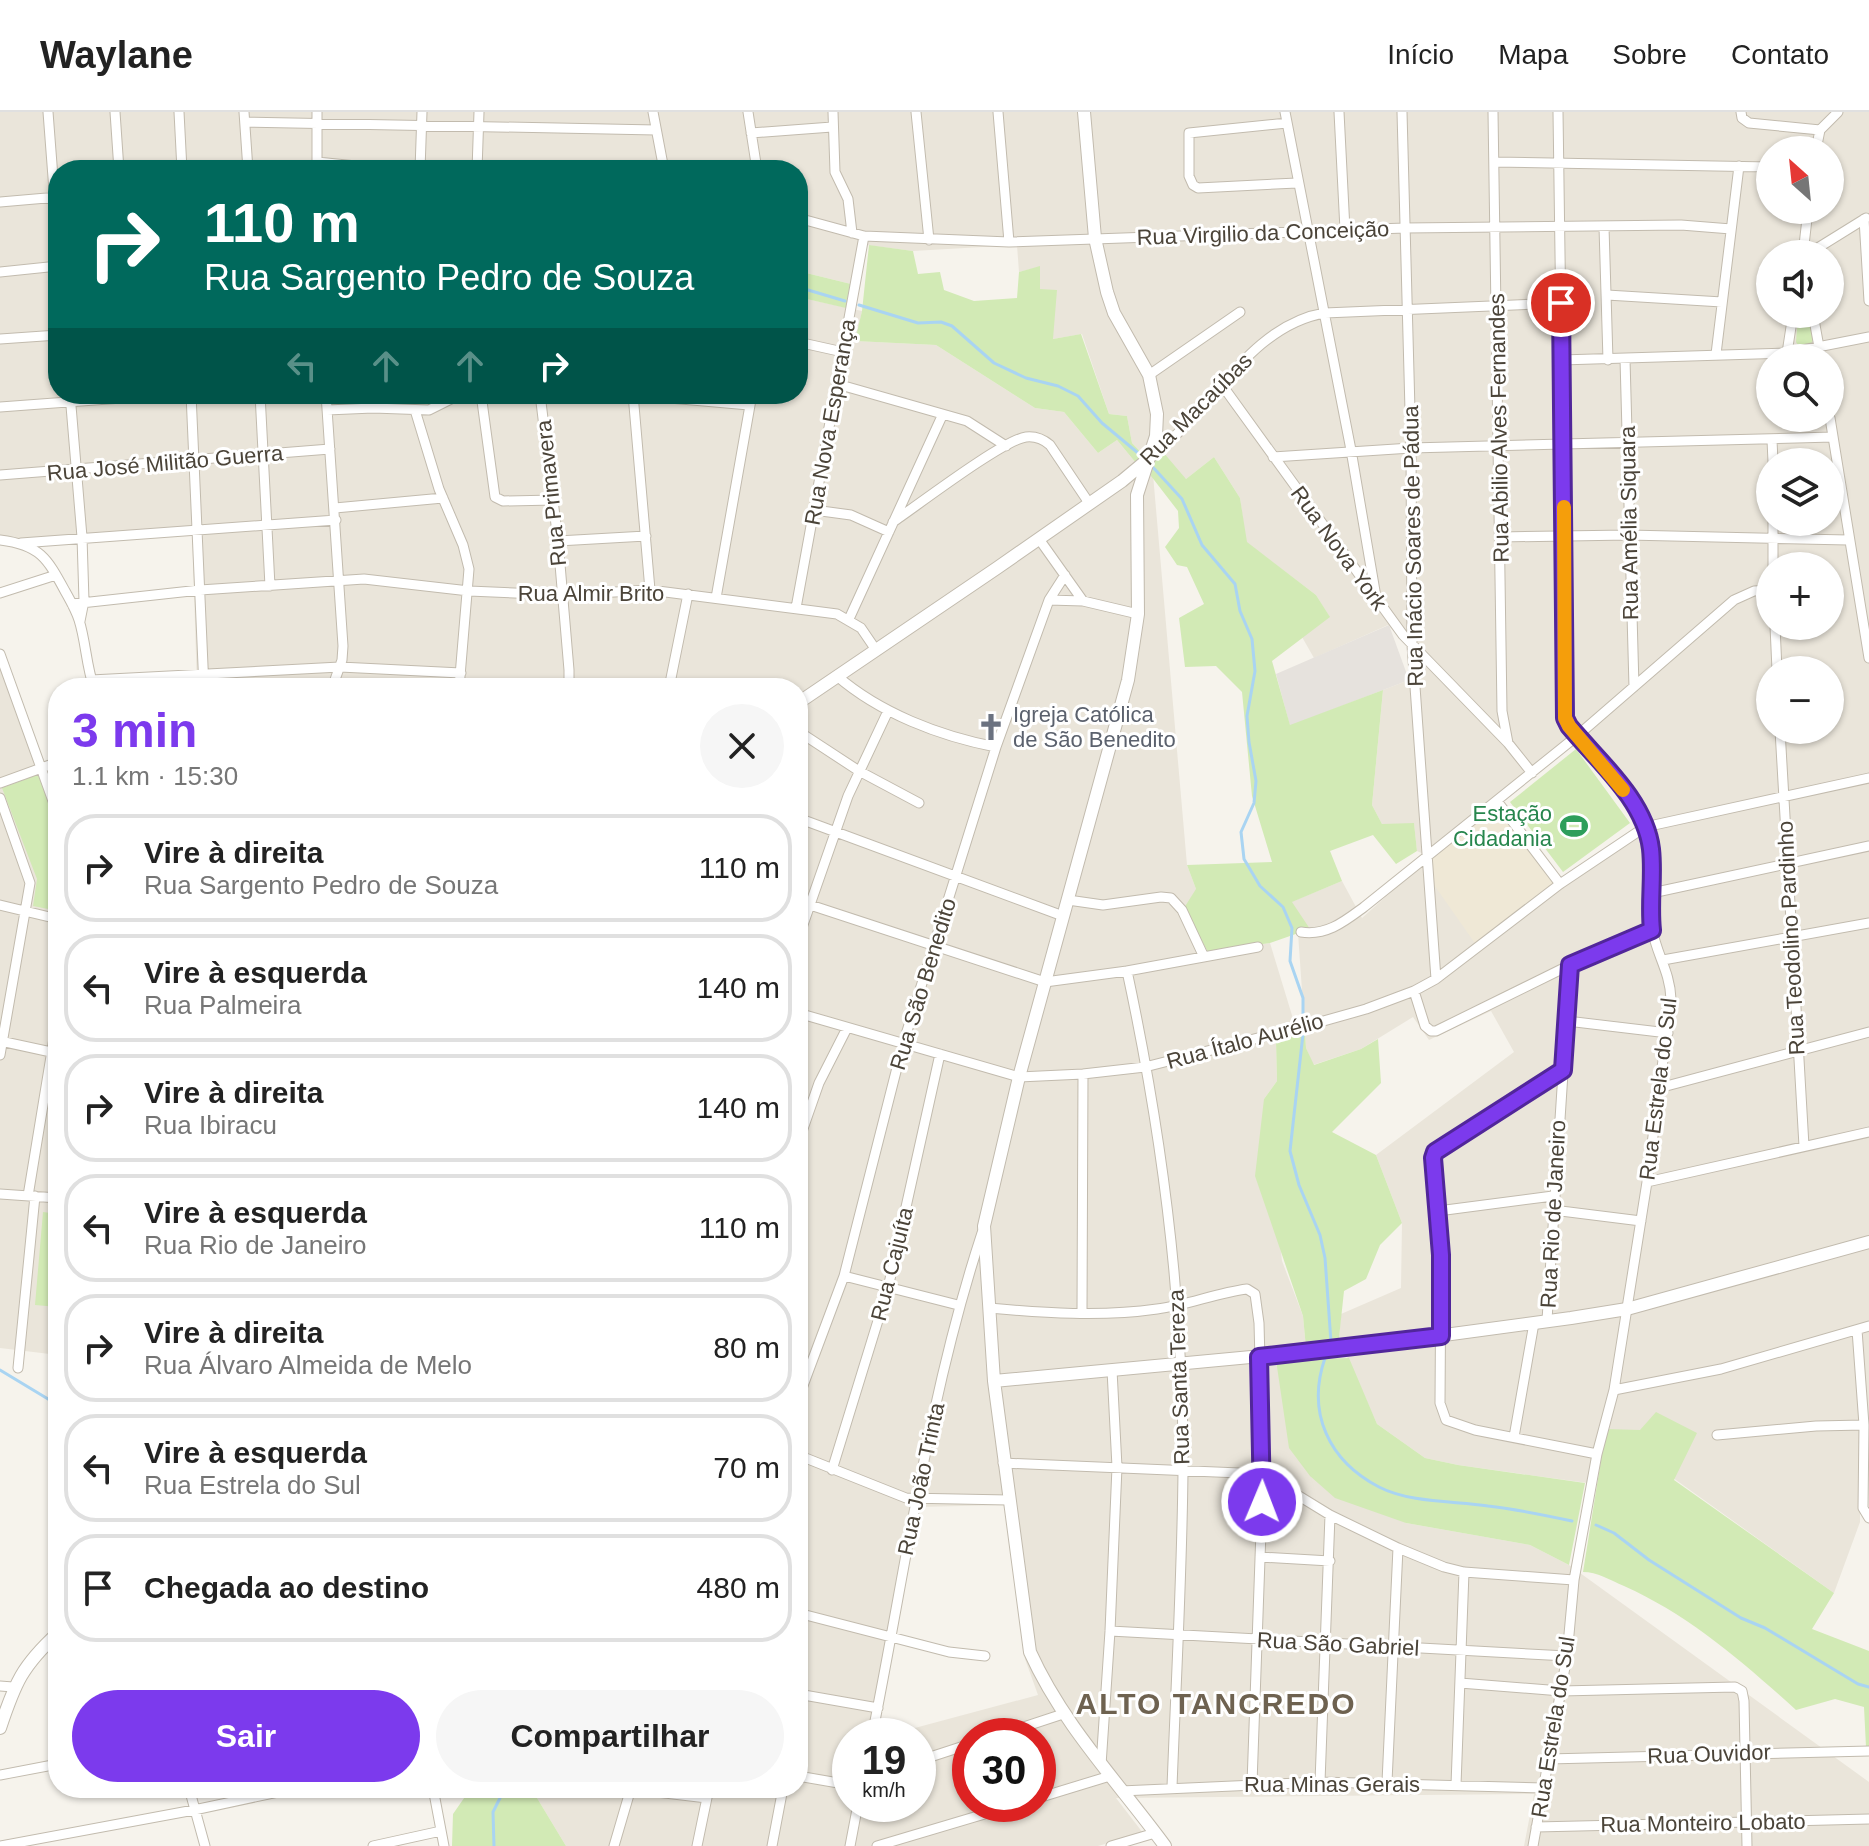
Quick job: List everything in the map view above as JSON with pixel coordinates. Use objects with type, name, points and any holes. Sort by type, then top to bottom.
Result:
[{"type":"street","points":[[48,112],[53,160]]},
{"type":"street","points":[[115,112],[118,160]]},
{"type":"street","points":[[179,112],[181,160]]},
{"type":"street","points":[[317,112],[317,160]]},
{"type":"street","points":[[420,160],[422,112]]},
{"type":"street","points":[[477,160],[479,112]]},
{"type":"street","points":[[653,112],[662,160]]},
{"type":"street","points":[[748,112],[755,160]]},
{"type":"street","points":[[833,112],[835,172],[848,199],[852,233]]},
{"type":"street","points":[[916,112],[929,240]]},
{"type":"street","points":[[998,112],[1009,242]]},
{"type":"street","points":[[1084,112],[1095,238],[1110,302],[1149,375],[1155,396],[1157,429],[1139,483],[1136,503],[1138,614],[1128,680],[1019,1077],[984,1226],[994,1381],[1026,1639],[1042,1680],[1063,1714],[1165,1846]]},
{"type":"street","points":[[1285,112],[1377,601]]},
{"type":"street","points":[[1339,112],[1345,230]]},
{"type":"street","name":"Rua Inácio Soares de Pádua","points":[[1402,112],[1411,448],[1412,645],[1436,979]]},
{"type":"street","name":"Rua Abilio Alves Fernandes","points":[[1493,112],[1502,711],[1508,743]]},
{"type":"street","name":"Rua Estrela do Sul","points":[[1533,1846],[1567,1656],[1574,1580],[1597,1454],[1614,1390],[1627,1309],[1668,1033],[1671,984],[1652,930],[1650,847],[1645,827],[1632,802],[1569,726],[1564,708],[1558,112]]},
{"type":"street","points":[[1741,112],[1742,118],[1749,123],[1820,130]]},
{"type":"street","points":[[1819,136],[1820,130],[1838,112]]},
{"type":"street","points":[[247,160],[245,117],[317,125],[656,130]]},
{"type":"street","points":[[1287,123],[1199,130],[1187,135],[1189,176],[1198,188],[1297,183]]},
{"type":"street","points":[[751,133],[832,127]]},
{"type":"street","points":[[1494,162],[1756,167]]},
{"type":"street","points":[[1716,354],[1739,166]]},
{"type":"street","points":[[0,202],[48,198]]},
{"type":"street","points":[[1829,240],[1866,218],[1869,301]]},
{"type":"street","name":"Rua Virgilio da Conceição","points":[[808,221],[864,236],[1009,242],[1405,228],[1681,225],[1731,229]]},
{"type":"street","points":[[1604,227],[1608,360]]},
{"type":"street","name":"Rua Nova Esperança","points":[[796,608],[864,236]]},
{"type":"street","points":[[0,272],[48,267]]},
{"type":"street","points":[[1607,295],[1722,302]]},
{"type":"street","name":"Rua Macaúbas","points":[[808,696],[1110,489],[1188,424],[1261,344],[1296,321],[1325,313],[1561,303]]},
{"type":"street","name":"Rua Macaúbas","points":[[1149,375],[1240,312]]},
{"type":"street","points":[[0,339],[48,336]]},
{"type":"street","points":[[1834,344],[1869,337]]},
{"type":"street","points":[[808,344],[843,352]]},
{"type":"street","points":[[1561,360],[1756,353]]},
{"type":"street","name":"Rua Amélia Siquara","points":[[1625,359],[1634,687]]},
{"type":"street","points":[[837,384],[975,425],[1006,446]]},
{"type":"street","name":"Rua Nova York","points":[[1222,385],[1412,645],[1508,743],[1532,773]]},
{"type":"street","points":[[0,407],[48,401]]},
{"type":"street","points":[[72,404],[82,537],[84,601],[80,621]]},
{"type":"street","points":[[192,404],[203,678]]},
{"type":"street","points":[[261,404],[270,586]]},
{"type":"street","points":[[327,404],[343,646],[336,678]]},
{"type":"street","points":[[327,410],[415,410],[444,404]]},
{"type":"street","points":[[482,404],[495,497],[503,501],[554,500]]},
{"type":"street","name":"Rua Primavera","points":[[541,404],[554,500],[569,678]]},
{"type":"street","points":[[631,404],[650,590]]},
{"type":"street","points":[[716,598],[749,405],[737,404]]},
{"type":"street","points":[[415,410],[469,569],[460,678]]},
{"type":"street","points":[[876,650],[861,628],[849,619],[942,416]]},
{"type":"street","points":[[1832,432],[1848,540],[1865,616],[1869,658]]},
{"type":"street","points":[[891,527],[1006,446],[1029,437],[1046,442],[1089,503]]},
{"type":"street","points":[[1273,457],[1351,450],[1833,437]]},
{"type":"street","points":[[1772,440],[1772,448]]},
{"type":"street","name":"Rua José Militão Guerra","points":[[0,475],[330,449]]},
{"type":"street","points":[[1110,489],[1126,491],[1136,503]]},
{"type":"street","points":[[335,508],[443,498]]},
{"type":"street","points":[[814,510],[851,515],[891,527]]},
{"type":"street","points":[[0,540],[21,543],[336,520]]},
{"type":"street","points":[[1500,537],[1628,535],[1848,540]]},
{"type":"street","points":[[558,541],[646,536]]},
{"type":"street","points":[[1773,537],[1773,552]]},
{"type":"street","points":[[1039,539],[1083,601]]},
{"type":"street","points":[[21,543],[44,556],[72,604],[80,621],[92,678]]},
{"type":"street","points":[[0,593],[56,575]]},
{"type":"street","name":"Rua São Benedito","points":[[808,1372],[844,1276],[903,1044],[996,747],[1049,600],[1065,575]]},
{"type":"street","name":"Rua Almir Brito","points":[[72,604],[200,590],[377,580],[469,591],[562,595],[650,590],[796,608],[837,614],[849,619]]},
{"type":"street","points":[[1301,932],[1321,932],[1346,920],[1577,736],[1734,600],[1756,591]]},
{"type":"street","points":[[671,678],[688,594]]},
{"type":"street","points":[[1049,600],[1083,601],[1138,614]]},
{"type":"street","points":[[0,654],[48,787]]},
{"type":"street","points":[[148,678],[203,672],[340,667],[461,673]]},
{"type":"street","points":[[837,676],[869,702],[888,711],[952,736],[996,747]]},
{"type":"street","points":[[808,914],[859,771],[888,711]]},
{"type":"street","points":[[808,738],[859,771],[919,803]]},
{"type":"street","name":"Rua Teodolino Pardinho","points":[[1781,744],[1804,1146]]},
{"type":"street","points":[[0,783],[48,766]]},
{"type":"street","points":[[1645,827],[1869,778]]},
{"type":"street","points":[[0,798],[30,883],[0,1055]]},
{"type":"street","points":[[1497,801],[1560,884]]},
{"type":"street","points":[[808,822],[1063,916]]},
{"type":"street","name":"Rua Ítalo Aurélio","points":[[808,1016],[1019,1077],[1145,1067],[1313,1024],[1414,991],[1436,979],[1560,884],[1645,827]]},
{"type":"street","points":[[1652,893],[1869,846]]},
{"type":"street","points":[[1068,900],[1103,905],[1171,898],[1182,910],[1204,957]]},
{"type":"street","points":[[0,905],[48,917]]},
{"type":"street","points":[[808,905],[1045,982],[1127,971],[1258,947]]},
{"type":"street","points":[[1663,960],[1869,923]]},
{"type":"street","points":[[1414,991],[1424,1023],[1428,1029],[1436,1031],[1570,965],[1652,930]]},
{"type":"street","name":"Rua Rio de Janeiro","points":[[1514,1437],[1540,1321],[1553,1210],[1570,965]]},
{"type":"street","name":"Rua Santa Tereza","points":[[1127,971],[1165,1194],[1177,1306],[1183,1470],[1172,1787]]},
{"type":"street","points":[[1567,1021],[1668,1033]]},
{"type":"street","points":[[808,1111],[831,1055],[847,1028]]},
{"type":"street","points":[[1659,1088],[1869,1032]]},
{"type":"street","points":[[1,1042],[48,1051]]},
{"type":"street","name":"Rua Cajuíta","points":[[832,1470],[888,1288],[940,1054]]},
{"type":"street","points":[[1563,1070],[1435,1152],[1440,1403],[1446,1420],[1475,1430],[1597,1454]]},
{"type":"street","points":[[1082,1312],[1083,1074]]},
{"type":"street","points":[[18,1368],[32,1196],[48,1075]]},
{"type":"street","points":[[1647,1182],[1869,1132]]},
{"type":"street","points":[[0,1194],[48,1197]]},
{"type":"street","points":[[1438,1211],[1553,1196]]},
{"type":"street","points":[[1553,1210],[1641,1221]]},
{"type":"street","name":"Rua João Trinta","points":[[876,1718],[916,1499],[958,1305],[984,1226]]},
{"type":"street","points":[[994,1381],[1259,1357],[1441,1336],[1627,1309],[1869,1242]]},
{"type":"street","points":[[844,1276],[958,1305]]},
{"type":"street","points":[[989,1308],[1126,1312],[1177,1306],[1228,1291],[1252,1291],[1258,1304],[1263,1474],[1252,1784]]},
{"type":"street","points":[[1614,1390],[1721,1369],[1869,1326]]},
{"type":"street","points":[[1857,1330],[1864,1369],[1866,1438],[1863,1508],[1869,1518]]},
{"type":"street","points":[[1101,1765],[1117,1467],[1112,1370]]},
{"type":"street","points":[[1717,1435],[1864,1425]]},
{"type":"street","points":[[808,1459],[897,1496],[1008,1500]]},
{"type":"street","points":[[1003,1463],[1263,1474],[1330,1515],[1444,1567],[1464,1572],[1574,1580]]},
{"type":"street","points":[[1320,1782],[1330,1515]]},
{"type":"street","points":[[1387,1782],[1398,1548]]},
{"type":"street","points":[[1260,1557],[1330,1561]]},
{"type":"street","points":[[1456,1785],[1464,1572]]},
{"type":"street","points":[[808,1616],[949,1652],[985,1656]]},
{"type":"street","name":"Rua São Gabriel","points":[[1110,1631],[1567,1656]]},
{"type":"street","points":[[0,1728],[7,1686],[48,1643]]},
{"type":"street","points":[[1460,1683],[1561,1691],[1735,1687],[1742,1691],[1744,1701],[1747,1846]]},
{"type":"street","points":[[808,1696],[878,1708]]},
{"type":"street","points":[[1051,1718],[1063,1714]]},
{"type":"street","name":"Rua Ouvidor","points":[[1548,1759],[1869,1751]]},
{"type":"street","points":[[0,1775],[48,1766]]},
{"type":"street","points":[[1056,1792],[1110,1776]]},
{"type":"street","points":[[808,1778],[832,1782]]},
{"type":"street","name":"Rua Minas Gerais","points":[[1121,1791],[1320,1782],[1543,1788]]},
{"type":"street","points":[[191,1798],[205,1846]]},
{"type":"street","points":[[0,1846],[250,1798]]},
{"type":"street","points":[[435,1798],[444,1846]]},
{"type":"street","points":[[614,1846],[628,1798]]},
{"type":"street","points":[[697,1846],[707,1798]]},
{"type":"street","points":[[772,1846],[781,1798]]},
{"type":"street","name":"Rua Monteiro Lobato","points":[[1536,1827],[1869,1819]]},
{"type":"street","points":[[850,1846],[855,1822]]},
{"type":"street","points":[[877,1846],[958,1822]]},
{"type":"street","points":[[373,1846],[441,1831]]},
{"type":"street","points":[[1111,1846],[1155,1833]]},
{"type":"shaded area","points":[[0,112],[1869,112],[1869,1442],[1860,1442],[1860,1522],[1834,1593],[1606,1430],[1595,1484],[1425,1458],[1377,1424],[1339,1338],[1341,1314],[1401,1288],[1402,1223],[1376,1155],[1514,1052],[1491,1011],[1429,1040],[1413,1017],[1361,1049],[1313,1065],[1306,1048],[1298,933],[1291,902],[1342,881],[1362,918],[1430,857],[1417,851],[1414,824],[1382,824],[1372,805],[1383,690],[1409,680],[1426,666],[1388,625],[1314,658],[1302,637],[1329,616],[1316,595],[1246,542],[1240,498],[1214,457],[1186,479],[1152,463],[1187,865],[1196,889],[1208,952],[1270,943],[1298,1035],[1276,1041],[1277,1081],[1264,1099],[1282,1261],[1303,1316],[1307,1359],[1277,1360],[1406,1523],[1530,1545],[1569,1565],[1869,1782],[1869,1846],[1524,1846],[1534,1794],[1116,1798],[1143,1833],[1098,1846],[566,1846],[537,1798],[808,1798],[808,678],[197,678],[192,527],[0,545]],"holes":[[[1576,740],[1642,825],[1479,949],[1431,857]],[[1006,1505],[1025,1659],[1038,1695],[952,1718],[1056,1718],[1056,1822],[952,1822],[952,1718],[936,1722],[936,1822],[832,1822],[832,1718],[879,1718],[917,1507]]]},
{"type":"shaded area","points":[[1389,625],[1409,680],[1290,726],[1276,674]]},
{"type":"shaded area","points":[[0,655],[48,784],[48,1354],[0,1348]]},
{"type":"shaded area","points":[[1496,806],[1558,889],[1479,949],[1432,882],[1431,857]]},
{"type":"green space","points":[[869,245],[913,251],[918,274],[940,272],[944,290],[974,301],[1017,298],[1019,272],[1040,266],[1040,289],[1057,290],[1053,339],[1081,334],[1109,414],[1127,416],[1132,443],[1145,456],[1136,463],[1117,440],[1098,453],[1064,412],[1035,408],[936,345],[855,341],[862,311]]},
{"type":"green space","points":[[808,273],[851,284],[846,308],[808,299]]},
{"type":"green space","points":[[1797,328],[1812,328],[1814,339],[1811,344],[1796,342]]},
{"type":"green space","points":[[1163,452],[1186,479],[1214,457],[1240,498],[1247,542],[1316,595],[1330,617],[1272,661],[1290,725],[1383,690],[1372,805],[1382,824],[1414,823],[1417,851],[1396,864],[1373,835],[1330,851],[1342,881],[1292,902],[1310,929],[1270,943],[1208,952],[1184,908],[1196,889],[1187,865],[1272,862],[1252,796],[1242,692],[1216,666],[1185,667],[1179,618],[1204,604],[1187,567],[1177,565],[1165,547],[1179,528],[1178,511],[1151,476],[1152,463]]},
{"type":"green space","points":[[1576,749],[1630,823],[1563,872],[1510,802]]},
{"type":"green space","points":[[39,774],[48,800],[48,909],[33,906],[37,879],[2,788]]},
{"type":"green space","points":[[1305,1033],[1306,1048],[1314,1065],[1361,1049],[1378,1039],[1381,1083],[1332,1132],[1376,1155],[1402,1223],[1380,1245],[1366,1279],[1344,1291],[1339,1338],[1342,1343],[1306,1348],[1303,1316],[1255,1176],[1264,1099],[1277,1081],[1276,1041]]},
{"type":"green space","points":[[43,1212],[48,1213],[48,1306],[35,1305]]},
{"type":"green space","points":[[1349,1358],[1377,1424],[1425,1458],[1585,1483],[1569,1565],[1530,1545],[1406,1523],[1335,1498],[1310,1476],[1289,1448],[1276,1360]]},
{"type":"green space","points":[[1656,1412],[1697,1433],[1674,1480],[1834,1593],[1812,1629],[1869,1651],[1869,1747],[1866,1747],[1864,1707],[1835,1699],[1796,1710],[1693,1625],[1609,1579],[1583,1572],[1606,1429],[1640,1430]]},
{"type":"green space","points":[[464,1798],[537,1798],[566,1846],[452,1846],[453,1814]]},
{"type":"waterway","points":[[808,290],[845,301]]},
{"type":"waterway","points":[[859,305],[918,323],[941,322],[952,326],[994,363],[1078,396],[1102,423],[1138,453]]},
{"type":"waterway","points":[[1150,464],[1182,499],[1202,545],[1235,584],[1240,611],[1252,639],[1255,671],[1247,716],[1256,781],[1254,803],[1241,832],[1244,859],[1260,886],[1283,907],[1292,928],[1290,961],[1303,998],[1303,1019]]},
{"type":"waterway","points":[[1303,1034],[1290,1151],[1325,1258],[1331,1342]]},
{"type":"waterway","points":[[1325,1358],[1318,1398],[1326,1433],[1347,1464],[1362,1476],[1379,1487],[1404,1496],[1509,1509],[1572,1521]]},
{"type":"waterway","points":[[0,1370],[48,1399]]},
{"type":"waterway","points":[[1596,1525],[1614,1533],[1649,1560],[1741,1618],[1765,1628],[1858,1684],[1869,1687]]},
{"type":"waterway","points":[[494,1846],[493,1812],[500,1798]]},
{"type":"slow traffic","points":[[1564,507],[1565,718],[1623,790]]},
{"type":"place","name":"Igreja Católica de São Benedito","points":[[991,727]]},
{"type":"place","name":"Estação Cidadania","points":[[1574,826]]},
{"type":"district","name":"ALTO TANCREDO","points":[[1216,1703]]},
{"type":"route","points":[[1262,1502],[1259,1357],[1441,1336],[1441,1255],[1435,1152],[1563,1070],[1570,965],[1652,930],[1652,869],[1645,827],[1632,802],[1565,718],[1561,303]]}]
